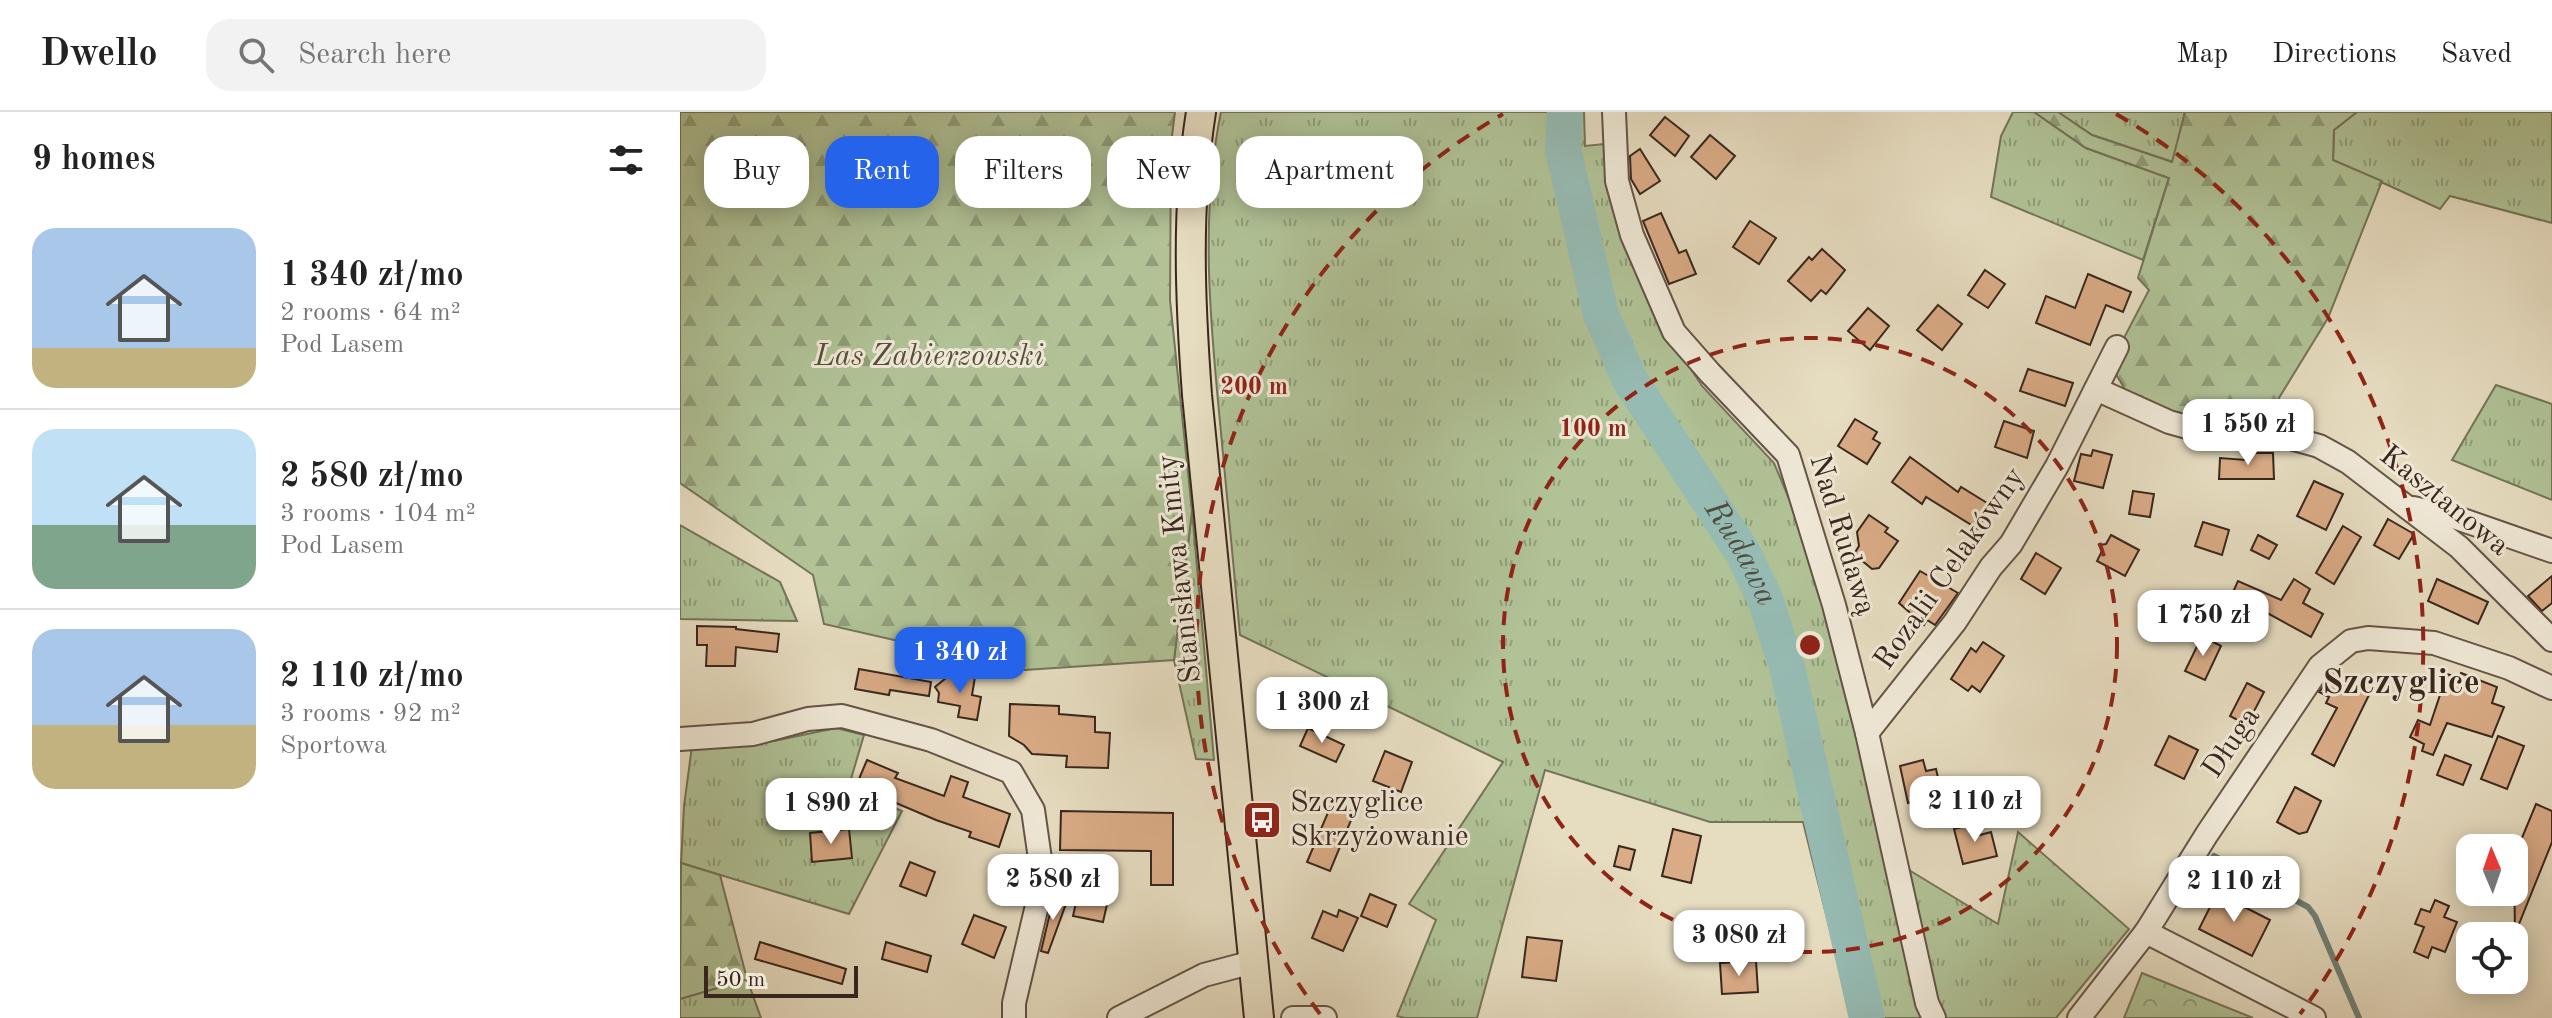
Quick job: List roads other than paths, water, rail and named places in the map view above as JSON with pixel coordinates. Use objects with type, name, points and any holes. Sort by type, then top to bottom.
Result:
[{"type":"main road","name":"Stanisława Kmity","points":[[1201,112],[1190,209],[1190,298],[1259,1018]]},
{"type":"street","name":"Nad Rudawą","points":[[1614,112],[1617,181],[1632,235],[1674,332],[1788,455],[1834,605],[1867,733],[1927,1003],[1934,1018]]},
{"type":"street","name":"Rozalii Celakówny","points":[[1867,733],[1955,622],[1991,567],[2011,544],[2057,466],[2117,347]]},
{"type":"street","name":"Kasztanowa","points":[[2096,389],[2169,422],[2201,431],[2287,437],[2319,446],[2348,462],[2478,564],[2552,640]]},
{"type":"street","points":[[2408,507],[2457,518],[2552,551]]},
{"type":"street","name":"Długa","points":[[2079,1018],[2146,932],[2213,825],[2320,666],[2351,641],[2368,638],[2434,643],[2509,668],[2552,688]]},
{"type":"street","points":[[680,739],[753,734],[808,719],[842,716],[931,740],[1011,772],[1033,810],[1043,880],[1014,1003],[1014,1018]]},
{"type":"street","points":[[2146,932],[2314,1018]]},
{"type":"street","points":[[1119,1018],[1204,975],[1253,962]]},
{"type":"street","points":[[1293,1018],[1325,1018]]},
{"type":"waterway","name":"Rudawa","points":[[1565,112],[1563,149],[1601,315],[1630,380],[1743,553],[1765,599],[1787,667],[1867,1018]]},
{"type":"waterway","points":[[2214,856],[2308,907],[2315,916],[2359,1018]]},
{"type":"place","name":"Szczyglice Skrzyżowanie","points":[[1262,820]]},
{"type":"district","name":"Szczyglice","points":[[2401,684]]},
{"type":"park label","name":"Las Zabierzowski","points":[[929,357]]}]
